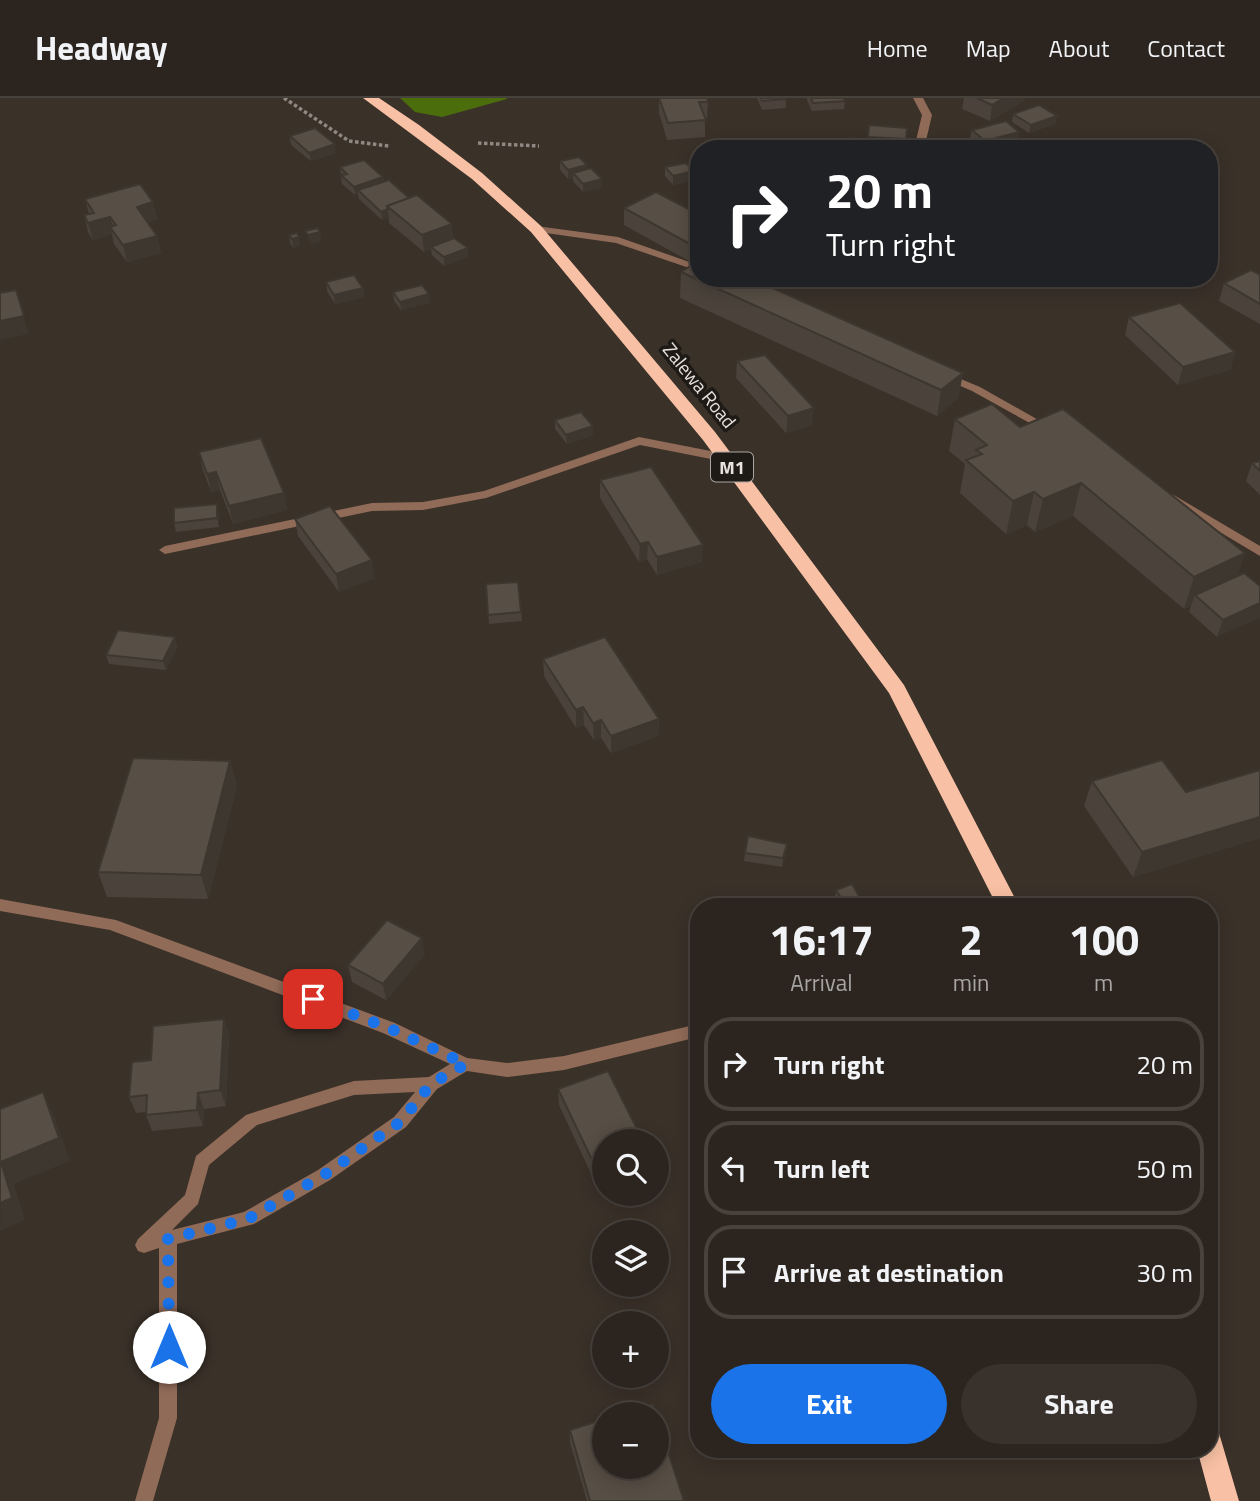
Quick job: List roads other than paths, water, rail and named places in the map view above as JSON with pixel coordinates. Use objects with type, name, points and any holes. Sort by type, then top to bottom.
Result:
[{"type":"highway","name":"Zalewa Road","points":[[370,98],[436,142],[536,229],[726,458],[897,690],[1004,898]]},
{"type":"highway","points":[[1213,1458],[1225,1501]]},
{"type":"street","points":[[918,98],[927,115],[921,140]]},
{"type":"street","points":[[536,229],[618,240],[690,262]]},
{"type":"street","points":[[938,372],[976,389],[1059,435]]},
{"type":"street","points":[[165,550],[372,507],[423,506],[486,494],[639,441],[726,458]]},
{"type":"street","points":[[1155,489],[1260,552]]},
{"type":"street","points":[[0,905],[111,924],[389,1028],[466,1064],[507,1070],[564,1063],[690,1033]]},
{"type":"street","points":[[431,1084],[354,1088],[252,1121],[202,1161],[192,1199],[144,1244],[248,1219],[324,1175],[400,1122],[431,1084],[466,1064]]},
{"type":"street","points":[[144,1501],[168,1418],[168,1239]]}]
